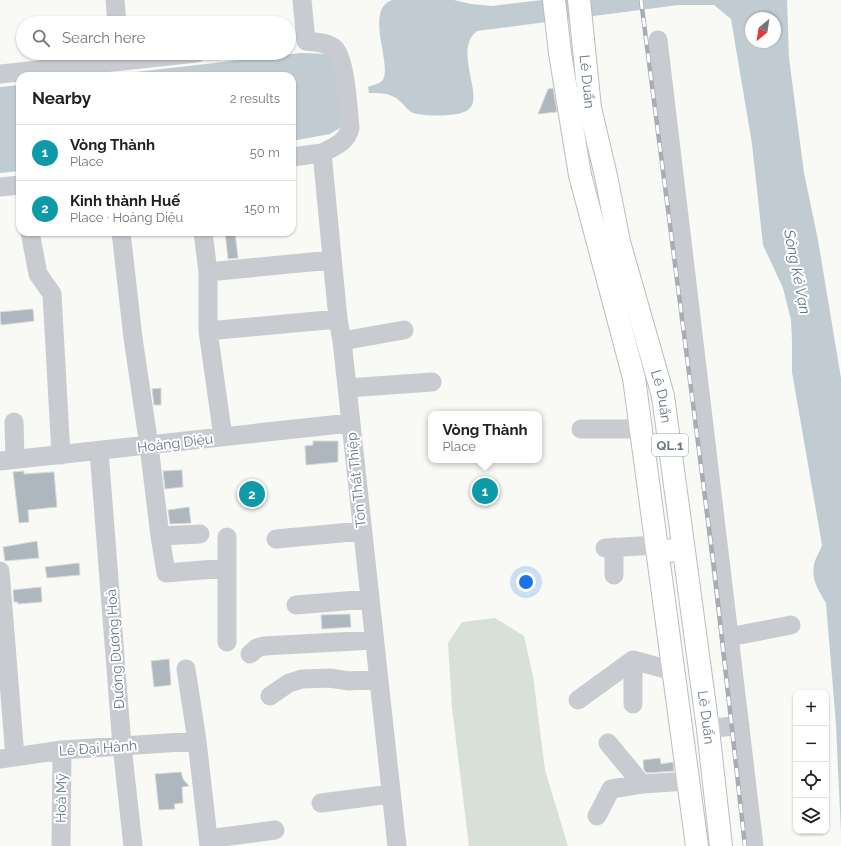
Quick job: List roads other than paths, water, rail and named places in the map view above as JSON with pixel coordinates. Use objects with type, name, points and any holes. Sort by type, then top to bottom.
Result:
[{"type":"main road","name":"Lê Duẩn","points":[[554,0],[560,53],[580,175],[634,378],[697,846]]},
{"type":"main road","name":"Lê Duẩn","points":[[579,0],[590,108],[606,176],[619,242],[663,396],[708,729],[721,846]]},
{"type":"main road","points":[[657,548],[683,549]]},
{"type":"street","points":[[115,0],[116,16]]},
{"type":"street","points":[[296,156],[322,153],[336,146],[348,136],[350,128],[342,60],[334,48],[323,43],[297,42],[302,0]]},
{"type":"street","points":[[658,40],[754,846]]},
{"type":"street","points":[[0,74],[99,60]]},
{"type":"street","name":"Tôn Thất Thiệp","points":[[322,153],[338,319],[342,341],[397,846]]},
{"type":"street","points":[[0,187],[16,185]]},
{"type":"street","points":[[31,236],[38,274],[52,294],[61,455]]},
{"type":"street","points":[[121,236],[133,338],[166,572],[227,568]]},
{"type":"street","points":[[204,236],[208,272],[208,331],[223,437]]},
{"type":"street","points":[[208,272],[332,260]]},
{"type":"street","points":[[208,331],[338,319]]},
{"type":"street","points":[[342,341],[404,330]]},
{"type":"street","points":[[347,388],[432,382]]},
{"type":"street","points":[[8,460],[14,422]]},
{"type":"street","name":"Hoàng Diệu","points":[[8,460],[149,446],[350,423]]},
{"type":"street","points":[[581,429],[642,429]]},
{"type":"street","name":"Đường Dương Hoà","points":[[99,451],[122,746],[133,846]]},
{"type":"street","points":[[276,539],[362,531]]},
{"type":"street","points":[[160,536],[200,534]]},
{"type":"street","points":[[227,537],[227,642]]},
{"type":"street","points":[[614,575],[610,548],[657,548]]},
{"type":"street","points":[[0,571],[8,758]]},
{"type":"street","points":[[296,605],[369,599]]},
{"type":"street","points":[[729,637],[791,625]]},
{"type":"street","points":[[250,654],[264,646],[374,640]]},
{"type":"street","points":[[633,660],[673,671]]},
{"type":"street","points":[[578,700],[633,660]]},
{"type":"street","points":[[633,660],[633,704]]},
{"type":"street","points":[[186,669],[197,741],[207,844],[275,830]]},
{"type":"street","points":[[270,696],[289,683],[302,679],[329,678],[349,681],[378,679]]},
{"type":"street","points":[[708,729],[740,725]]},
{"type":"street","name":"Lê Đại Hành","points":[[8,758],[62,750],[197,741]]},
{"type":"street","points":[[608,743],[642,784]]},
{"type":"street","name":"Hoà Mỹ","points":[[60,846],[62,750]]},
{"type":"street","points":[[597,816],[607,784],[642,784],[688,781]]},
{"type":"street","points":[[321,802],[391,794]]},
{"type":"water","name":"Sông Kẻ Vạn","points":[[392,0],[454,0],[471,4],[492,6],[542,0],[787,0],[789,58],[804,173],[818,240],[841,378],[841,833],[836,725],[826,603],[816,585],[813,570],[822,545],[792,372],[791,320],[783,288],[763,245],[752,144],[731,19],[714,5],[679,5],[477,31],[470,39],[468,50],[473,104],[468,110],[457,114],[422,115],[411,112],[391,95],[369,93],[368,87],[381,82],[385,74],[385,64],[379,26],[380,15],[384,6]]},
{"type":"water","points":[[296,54],[330,54],[337,62],[342,119],[340,128],[330,134],[296,140],[296,72],[136,72],[240,60],[296,60]]},
{"type":"water","points":[[16,85],[16,171],[0,173],[0,87]]},
{"type":"railway","points":[[641,0],[714,567],[745,846]]},
{"type":"place","name":"Vòng Thành","points":[[485,491]]},
{"type":"place","name":"Kinh thành Huế","points":[[252,494]]}]
